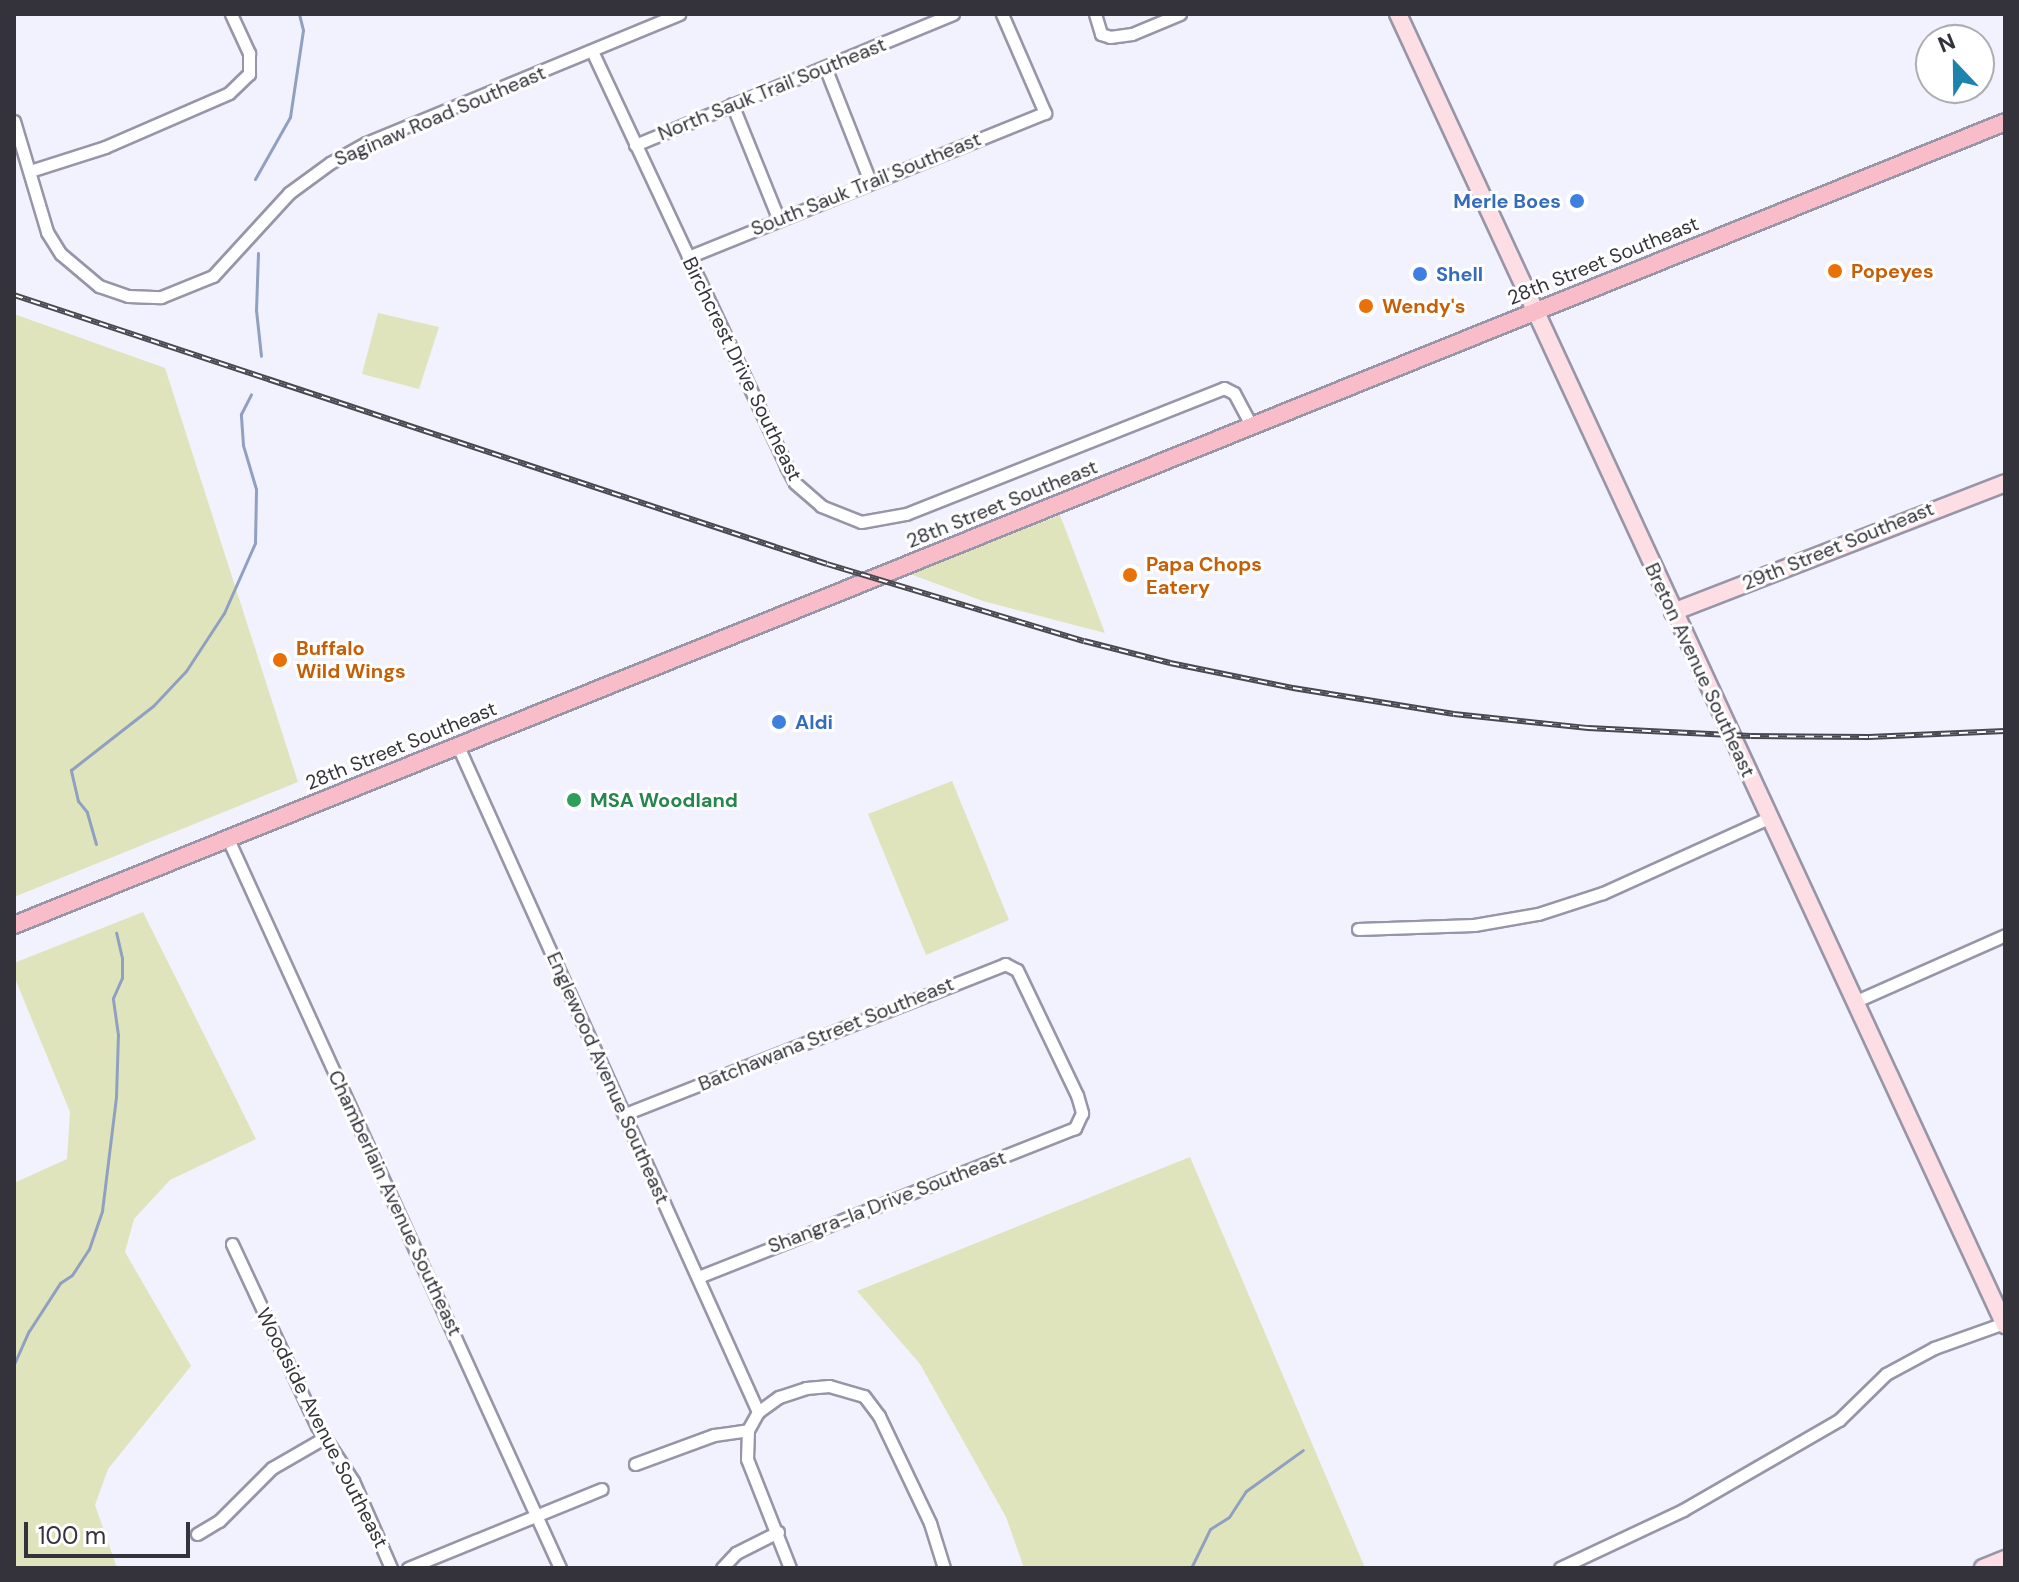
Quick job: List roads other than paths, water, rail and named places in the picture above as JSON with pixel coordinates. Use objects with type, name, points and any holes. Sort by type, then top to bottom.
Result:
[{"type":"main road","name":"Breton Avenue Southeast","points":[[1398,14],[2004,1324]]},
{"type":"main road","name":"28th Street Southeast","points":[[14,925],[2005,122]]},
{"type":"main road","name":"29th Street Southeast","points":[[1673,612],[2005,483]]},
{"type":"main road","points":[[1983,1568],[2005,1559]]},
{"type":"street","points":[[30,171],[105,147],[229,93],[249,74],[249,53],[231,14]]},
{"type":"street","name":"Saginaw Road Southeast","points":[[14,121],[47,232],[75,269],[99,286],[128,296],[175,294],[213,276],[289,193],[330,163],[366,143],[679,14]]},
{"type":"street","name":"North Sauk Trail Southeast","points":[[635,145],[953,14]]},
{"type":"street","name":"South Sauk Trail Southeast","points":[[688,257],[778,218],[1045,113],[1002,14]]},
{"type":"street","points":[[1095,14],[1101,34],[1110,37],[1132,34],[1175,16]]},
{"type":"street","name":"Birchcrest Drive Southeast","points":[[592,51],[795,483],[821,506],[847,519],[877,521],[906,514],[1224,388],[1234,393],[1251,425]]},
{"type":"street","points":[[825,67],[870,181]]},
{"type":"street","points":[[732,104],[778,218]]},
{"type":"street","name":"Englewood Avenue Southeast","points":[[457,744],[758,1412]]},
{"type":"street","points":[[1358,929],[1474,925],[1538,914],[1603,893],[1768,818]]},
{"type":"street","name":"Chamberlain Avenue Southeast","points":[[228,839],[560,1568]]},
{"type":"street","points":[[1854,1002],[2005,935]]},
{"type":"street","name":"Batchawana Street Southeast","points":[[625,1114],[993,967],[1011,966],[1022,979],[1077,1095],[1082,1113],[1075,1128]]},
{"type":"street","name":"Shangra-la Drive Southeast","points":[[699,1277],[1075,1128]]},
{"type":"street","name":"Woodside Avenue Southeast","points":[[232,1244],[324,1438],[353,1481],[391,1568]]},
{"type":"street","points":[[1560,1568],[1683,1510],[1839,1420],[1886,1374],[1934,1348],[2004,1324]]},
{"type":"street","points":[[790,1568],[747,1459],[748,1430],[758,1412],[779,1397],[806,1388],[847,1388],[864,1396],[879,1416],[917,1495],[944,1559],[944,1568]]},
{"type":"street","points":[[635,1464],[714,1435],[748,1430]]},
{"type":"street","points":[[197,1534],[219,1521],[272,1468],[324,1438]]},
{"type":"street","points":[[408,1568],[602,1489]]},
{"type":"street","points":[[722,1568],[736,1553],[778,1532]]},
{"type":"waterway","points":[[255,179],[290,117],[303,30],[299,14]]},
{"type":"waterway","points":[[258,253],[256,310],[261,356]]},
{"type":"waterway","points":[[96,844],[87,812],[78,801],[71,770],[153,706],[186,671],[224,613],[255,543],[256,489],[243,445],[241,414],[251,394]]},
{"type":"waterway","points":[[14,1364],[29,1331],[60,1283],[72,1275],[89,1249],[102,1211],[116,1097],[118,1035],[113,998],[122,978],[122,958],[116,933]]},
{"type":"waterway","points":[[1191,1568],[1210,1529],[1229,1517],[1246,1491],[1303,1450]]},
{"type":"railway","points":[[14,295],[827,564],[1084,641],[1170,663],[1293,688],[1454,714],[1588,728],[1751,736],[1869,737],[2005,731]]},
{"type":"place","name":"Merle Boes","points":[[1577,201]]},
{"type":"place","name":"Popeyes","points":[[1835,271]]},
{"type":"place","name":"Shell","points":[[1420,274]]},
{"type":"place","name":"Wendy's","points":[[1366,306]]},
{"type":"place","name":"Papa Chops Eatery","points":[[1130,575]]},
{"type":"place","name":"Buffalo Wild Wings","points":[[280,660]]},
{"type":"place","name":"Aldi","points":[[779,722]]},
{"type":"place","name":"MSA Woodland","points":[[574,800]]}]
